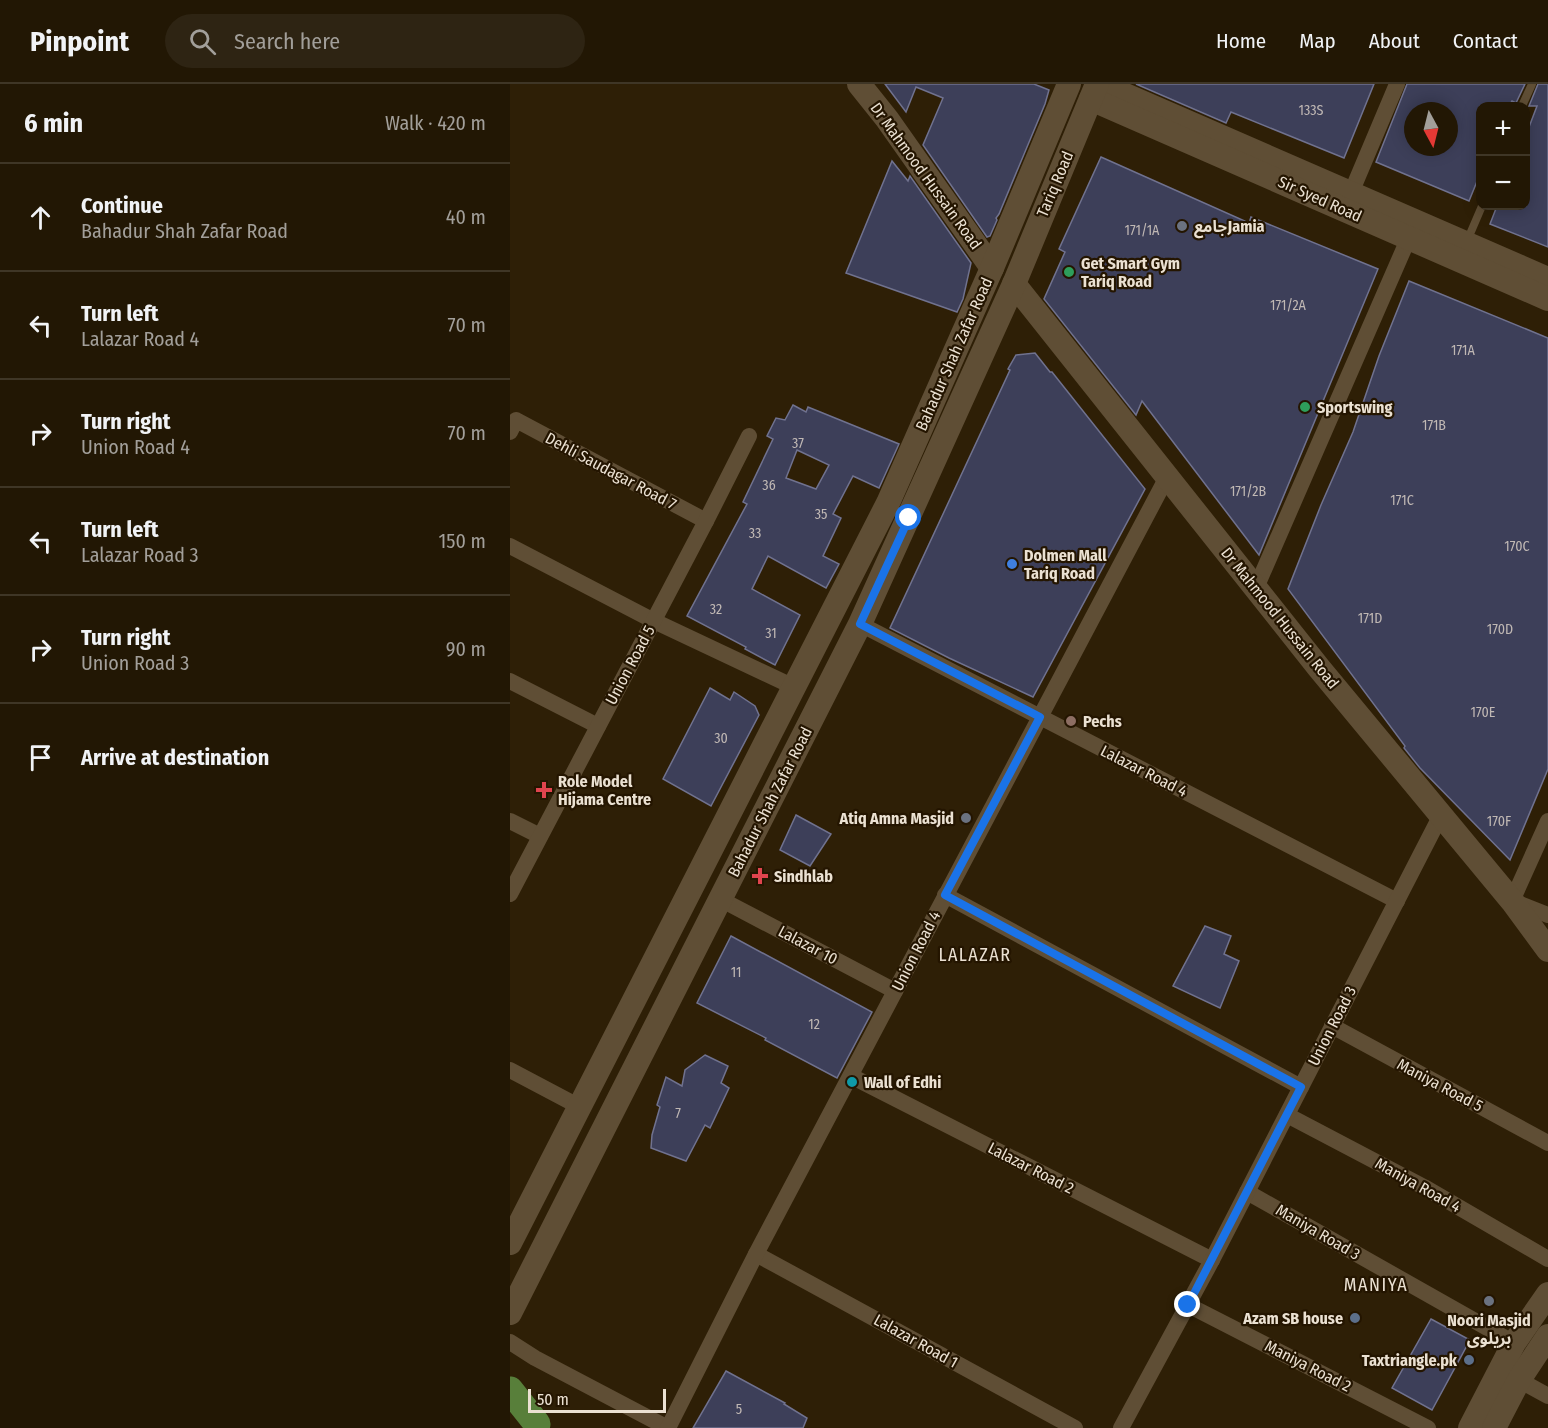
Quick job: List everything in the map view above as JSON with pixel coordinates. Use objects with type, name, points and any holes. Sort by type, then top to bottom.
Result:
[{"type":"main road","name":"Dr Mahmood Hussain Road","points":[[859,84],[887,119],[992,267]]},
{"type":"main road","name":"Tariq Road","points":[[992,267],[1069,84]]},
{"type":"main road","name":"Tariq Road","points":[[1014,284],[1096,89]]},
{"type":"main road","name":"Sir Syed Road","points":[[1096,89],[1351,193],[1412,230],[1466,244],[1548,279]]},
{"type":"main road","name":"Sir Syed Road","points":[[1096,89],[1412,230],[1548,299]]},
{"type":"main road","name":"Bahadur Shah Zafar Road","points":[[510,1243],[888,503],[992,267]]},
{"type":"main road","name":"Dr Mahmood Hussain Road","points":[[1014,284],[1319,668],[1512,901],[1548,950]]},
{"type":"main road","name":"Bahadur Shah Zafar Road","points":[[510,1312],[860,624],[1014,284]]},
{"type":"main road","points":[[1470,1428],[1514,1343],[1548,1294]]},
{"type":"main road","points":[[1494,1428],[1518,1380],[1548,1336]]},
{"type":"main road","points":[[510,1390],[529,1422]]},
{"type":"street","points":[[1351,193],[1397,84]]},
{"type":"street","points":[[1256,588],[1412,230]]},
{"type":"street","name":"Dehli Saudagar Road 7","points":[[513,426],[706,521]]},
{"type":"street","name":"Union Road 5","points":[[510,894],[749,436]]},
{"type":"street","name":"Union Road 4","points":[[668,1428],[756,1254],[1167,477]]},
{"type":"street","points":[[510,546],[654,621],[794,687]]},
{"type":"street","name":"Lalazar Road 4","points":[[860,624],[1396,901]]},
{"type":"street","points":[[510,681],[598,726]]},
{"type":"street","name":"Union Road 3","points":[[1121,1428],[1212,1260],[1441,815]]},
{"type":"street","points":[[1548,820],[1512,901],[1548,915]]},
{"type":"street","points":[[510,821],[540,836]]},
{"type":"street","points":[[945,895],[1301,1087]]},
{"type":"street","name":"Lalazar 10","points":[[720,899],[895,992]]},
{"type":"street","name":"Maniya Road 5","points":[[1332,1026],[1548,1143]]},
{"type":"street","points":[[510,1070],[580,1107]]},
{"type":"street","name":"Lalazar Road 2","points":[[851,1076],[1212,1260]]},
{"type":"street","name":"Maniya Road 4","points":[[1287,1115],[1424,1187],[1548,1259]]},
{"type":"street","name":"Maniya Road 3","points":[[1247,1192],[1514,1343]]},
{"type":"street","name":"Lalazar Road 1","points":[[756,1254],[1075,1428]]},
{"type":"street","name":"Maniya Road 2","points":[[1188,1305],[1428,1428]]},
{"type":"street","points":[[510,1342],[535,1358],[668,1428]]},
{"type":"street","points":[[1518,1380],[1548,1396]]},
{"type":"lane","points":[[1524,102],[1532,84]]},
{"type":"lane","points":[[1466,244],[1480,210]]},
{"type":"building","points":[[885,84],[1034,84],[1049,90],[990,236],[987,237],[923,145],[943,98],[916,87],[906,112]]},
{"type":"building","points":[[1136,84],[1374,84],[1344,158],[1231,112],[1226,123]]},
{"type":"building","points":[[1407,84],[1525,84],[1516,102],[1476,102],[1476,184],[1469,201],[1376,162]]},
{"type":"building","points":[[1538,84],[1548,84],[1548,247],[1490,224],[1495,210],[1530,210],[1530,124],[1537,106],[1530,106]]},
{"type":"building","points":[[1101,157],[1249,223],[1251,217],[1378,269],[1259,555],[1142,401],[1136,415],[1044,299],[1065,252],[1059,249]]},
{"type":"building","points":[[892,161],[908,181],[910,176],[971,263],[963,299],[957,312],[846,273]]},
{"type":"building","points":[[1409,281],[1548,338],[1548,769],[1510,860],[1420,768],[1288,589],[1353,432],[1379,356]]},
{"type":"building","name":"Dolmen Mall Tariq Road","points":[[1035,353],[1145,489],[1033,697],[890,628],[1010,370],[1008,369],[1016,355]]},
{"type":"building","points":[[793,405],[806,412],[808,407],[899,444],[879,488],[853,476],[833,514],[841,518],[823,556],[839,564],[826,588],[768,556],[752,589],[800,615],[775,665],[687,616],[747,504],[743,502],[773,439],[767,436],[776,418],[785,420]],"holes":[[[797,450],[829,465],[816,489],[786,478]]]},
{"type":"building","points":[[710,688],[730,700],[734,692],[755,706],[759,715],[711,806],[663,779]]},
{"type":"building","points":[[796,815],[831,834],[810,866],[780,850]]},
{"type":"building","points":[[1205,926],[1231,936],[1224,954],[1239,961],[1220,1008],[1173,986]]},
{"type":"building","points":[[731,936],[872,1012],[837,1078],[697,1003]]},
{"type":"building","points":[[705,1055],[728,1066],[721,1083],[729,1088],[710,1128],[705,1125],[686,1161],[651,1148],[652,1135],[660,1107],[657,1105],[666,1077],[682,1086],[685,1070]]},
{"type":"building","points":[[1431,1319],[1470,1340],[1432,1410],[1392,1388]]},
{"type":"building","points":[[726,1371],[785,1403],[807,1418],[803,1428],[693,1428]]},
{"type":"place","name":"جامعJamia","points":[[1182,226]]},
{"type":"place","name":"Get Smart Gym Tariq Road","points":[[1069,272]]},
{"type":"place","name":"Sportswing","points":[[1305,407]]},
{"type":"place","name":"Dolmen Mall Tariq Road","points":[[1012,564]]},
{"type":"place","name":"Pechs","points":[[1071,721]]},
{"type":"place","name":"Role Model Hijama Centre","points":[[544,790]]},
{"type":"place","name":"Atiq Amna Masjid","points":[[966,818]]},
{"type":"place","name":"Sindhlab","points":[[760,876]]},
{"type":"place","name":"Wall of Edhi","points":[[852,1082]]},
{"type":"place","name":"Noori Masjid بریلوی","points":[[1489,1301]]},
{"type":"place","name":"Azam SB house","points":[[1355,1318]]},
{"type":"place","name":"Taxtriangle.pk","points":[[1469,1360]]},
{"type":"district","name":"LALAZAR","points":[[975,955]]},
{"type":"district","name":"MANIYA","points":[[1376,1285]]},
{"type":"route","points":[[909,518],[860,624],[1040,717],[945,895],[1301,1087],[1188,1305]]}]
